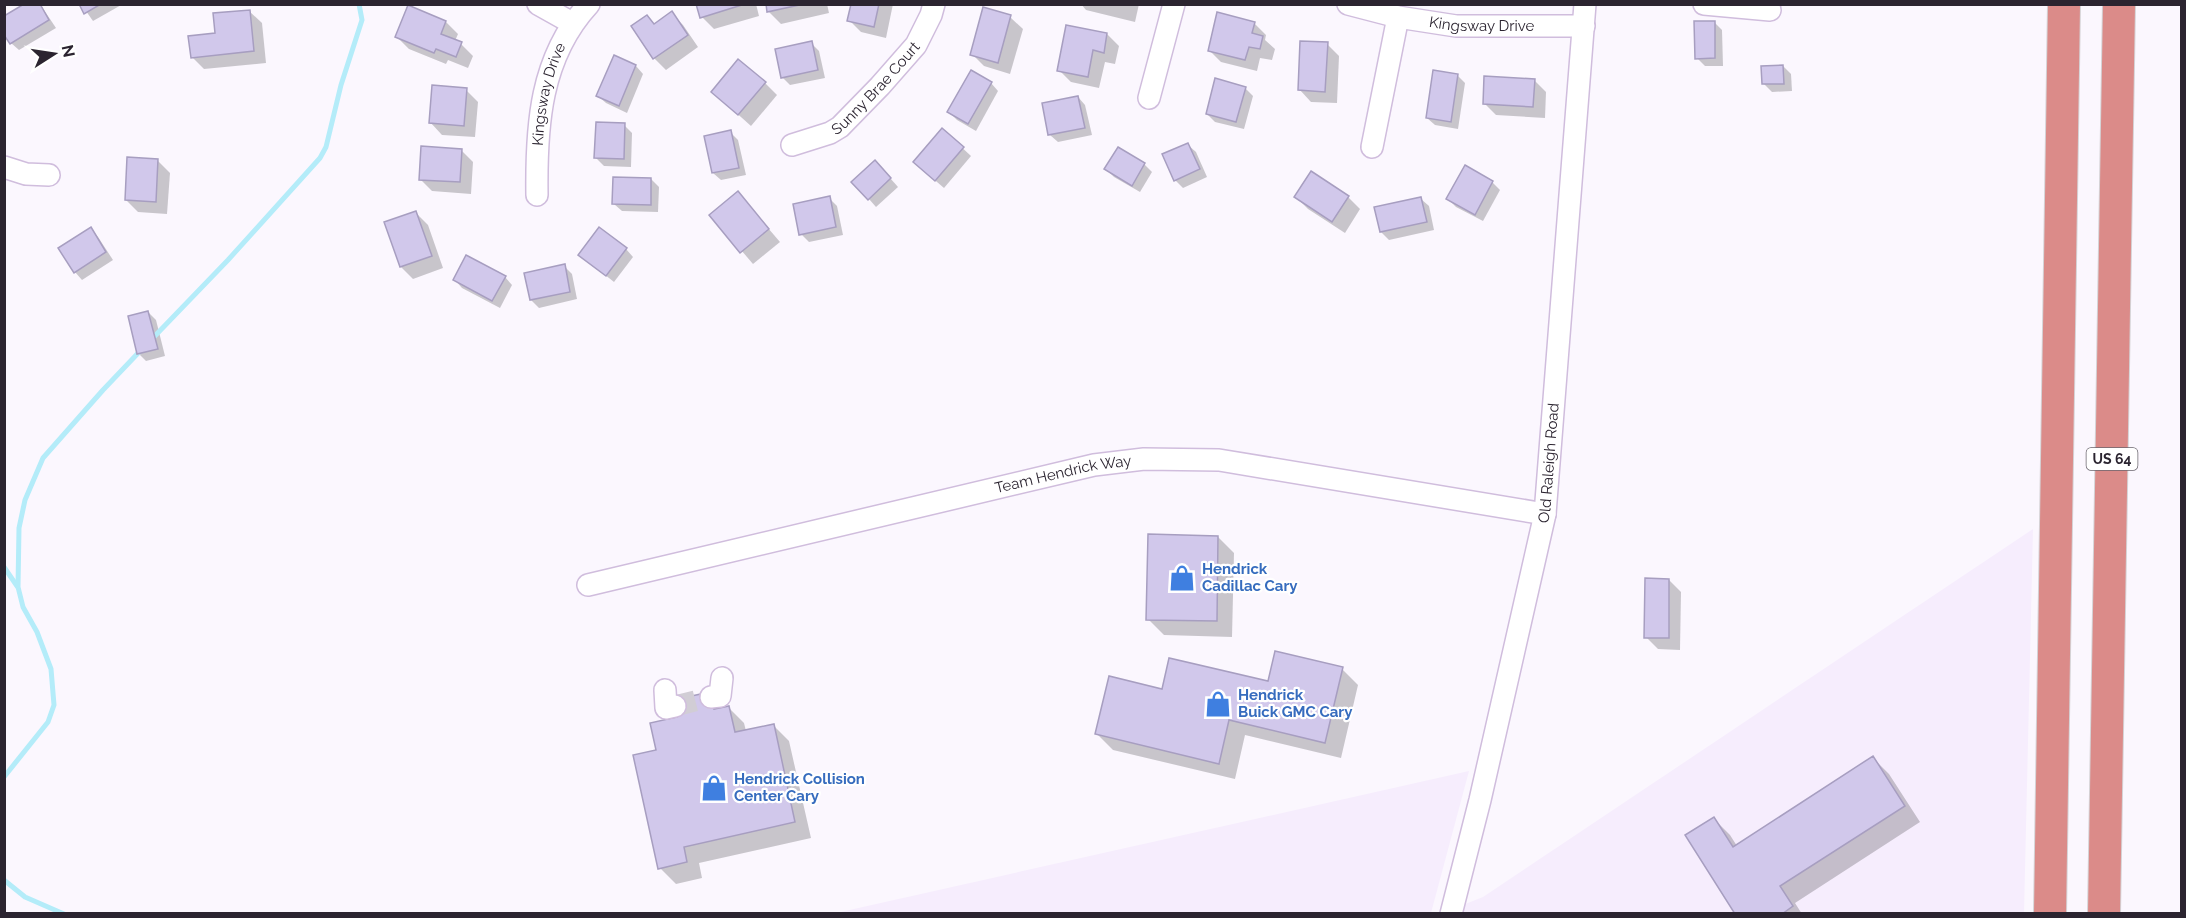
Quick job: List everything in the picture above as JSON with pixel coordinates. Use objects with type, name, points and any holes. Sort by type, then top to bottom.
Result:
[{"type":"highway","points":[[2050,914],[2064,4]]},
{"type":"highway","name":"US 64","points":[[2104,914],[2119,4]]},
{"type":"street","points":[[538,4],[572,23]]},
{"type":"street","name":"Kingsway Drive","points":[[537,195],[536,142],[539,114],[545,90],[572,23],[589,4]]},
{"type":"street","name":"Sunny Brae Court","points":[[792,145],[830,134],[840,127],[916,45],[932,15],[934,4]]},
{"type":"street","points":[[1149,98],[1174,4]]},
{"type":"street","name":"Kingsway Drive","points":[[1348,4],[1398,17],[1456,26],[1584,26]]},
{"type":"street","name":"Old Raleigh Road","points":[[1451,914],[1545,514],[1585,4]]},
{"type":"street","points":[[1704,4],[1770,10]]},
{"type":"street","points":[[1372,147],[1398,17]]},
{"type":"street","points":[[4,167],[26,174],[49,175]]},
{"type":"street","name":"Team Hendrick Way","points":[[588,585],[1072,470],[1144,459],[1219,460],[1545,514]]},
{"type":"street","points":[[711,698],[720,696],[722,678]]},
{"type":"shaded area","points":[[2033,529],[2024,913],[1440,914],[1483,897]]},
{"type":"shaded area","points":[[1469,771],[1431,913],[836,913]]},
{"type":"building","points":[[24,4],[40,4],[49,20],[10,44],[4,35],[4,16]]},
{"type":"building","points":[[79,4],[101,4],[84,14]]},
{"type":"building","points":[[696,4],[745,4],[700,18]]},
{"type":"building","points":[[766,4],[804,4],[767,12]]},
{"type":"building","points":[[851,4],[879,4],[874,27],[847,21]]},
{"type":"building","points":[[408,5],[446,21],[441,34],[462,42],[456,57],[436,49],[434,53],[395,37]]},
{"type":"building","points":[[983,7],[1011,15],[998,63],[970,55]]},
{"type":"building","points":[[250,10],[254,51],[191,58],[188,36],[215,33],[213,13]]},
{"type":"building","points":[[672,11],[688,35],[653,59],[631,26],[647,15],[654,24]]},
{"type":"building","points":[[1217,12],[1255,22],[1252,33],[1263,36],[1260,49],[1249,47],[1245,60],[1208,51]]},
{"type":"building","points":[[1694,21],[1715,21],[1715,58],[1695,59]]},
{"type":"building","points":[[1066,25],[1107,33],[1104,53],[1093,50],[1088,77],[1057,71]]},
{"type":"building","points":[[812,41],[818,70],[781,78],[775,49]]},
{"type":"building","points":[[1300,41],[1328,42],[1325,92],[1298,90]]},
{"type":"building","points":[[614,55],[636,65],[619,106],[596,96]]},
{"type":"building","points":[[738,59],[766,82],[738,115],[711,92]]},
{"type":"building","points":[[1783,65],[1784,84],[1762,84],[1761,66]]},
{"type":"building","points":[[971,70],[992,82],[968,124],[947,112]]},
{"type":"building","points":[[1433,70],[1458,74],[1451,122],[1426,118]]},
{"type":"building","points":[[1484,76],[1535,79],[1533,107],[1483,104]]},
{"type":"building","points":[[1215,78],[1246,87],[1236,122],[1206,114]]},
{"type":"building","points":[[432,85],[467,88],[464,126],[429,123]]},
{"type":"building","points":[[1078,96],[1085,128],[1048,135],[1042,103]]},
{"type":"building","points":[[596,122],[625,123],[624,159],[594,158]]},
{"type":"building","points":[[942,128],[964,147],[935,181],[913,162]]},
{"type":"building","points":[[731,130],[739,168],[712,173],[704,136]]},
{"type":"building","points":[[1188,143],[1200,169],[1174,181],[1162,154]]},
{"type":"building","points":[[421,146],[462,149],[460,182],[419,180]]},
{"type":"building","points":[[1118,147],[1145,163],[1132,186],[1104,169]]},
{"type":"building","points":[[127,157],[158,159],[156,202],[125,200]]},
{"type":"building","points":[[875,160],[891,178],[868,200],[851,182]]},
{"type":"building","points":[[1465,165],[1493,181],[1475,215],[1446,199]]},
{"type":"building","points":[[1311,171],[1349,196],[1332,222],[1294,197]]},
{"type":"building","points":[[613,177],[651,178],[651,205],[612,204]]},
{"type":"building","points":[[738,191],[769,229],[740,253],[709,215]]},
{"type":"building","points":[[830,196],[836,227],[799,235],[793,204]]},
{"type":"building","points":[[1421,197],[1427,222],[1380,232],[1374,207]]},
{"type":"building","points":[[416,211],[432,256],[400,267],[384,222]]},
{"type":"building","points":[[91,227],[106,252],[74,273],[58,248]]},
{"type":"building","points":[[599,227],[627,248],[606,276],[578,255]]},
{"type":"building","points":[[466,255],[506,276],[492,301],[453,280]]},
{"type":"building","points":[[565,264],[570,292],[530,300],[524,273]]},
{"type":"building","points":[[148,311],[158,349],[137,354],[128,316]]},
{"type":"building","name":"Hendrick Cadillac Cary","points":[[1148,534],[1218,536],[1217,621],[1146,620]]},
{"type":"building","points":[[1645,578],[1669,579],[1669,638],[1644,638]]},
{"type":"building","name":"Hendrick Buick GMC Cary","points":[[1275,651],[1343,667],[1325,743],[1229,720],[1219,764],[1095,734],[1109,676],[1162,689],[1169,658],[1268,681]]},
{"type":"building","name":"Hendrick Collision Center Cary","points":[[710,692],[714,709],[729,706],[735,732],[774,724],[795,822],[684,847],[687,862],[658,869],[633,755],[656,750],[650,723],[677,717],[673,700]]},
{"type":"building","points":[[1873,756],[1905,806],[1780,886],[1793,906],[1782,914],[1735,914],[1685,835],[1714,817],[1733,847]]},
{"type":"waterway","points":[[150,341],[228,260],[320,158],[326,147],[341,85],[362,20],[359,4]]},
{"type":"waterway","points":[[4,777],[48,722],[54,705],[51,669],[37,632],[23,607],[18,587],[19,528],[25,500],[43,458],[142,349]]},
{"type":"waterway","points":[[4,567],[17,586]]},
{"type":"waterway","points":[[4,880],[25,897],[64,914]]},
{"type":"tunnel","points":[[675,706],[711,697]]},
{"type":"place","name":"Hendrick Cadillac Cary","points":[[1182,578]]},
{"type":"place","name":"Hendrick Buick GMC Cary","points":[[1218,704]]},
{"type":"place","name":"Hendrick Collision Center Cary","points":[[714,788]]}]
